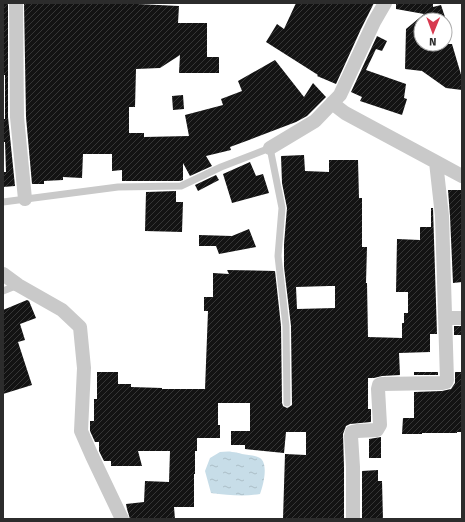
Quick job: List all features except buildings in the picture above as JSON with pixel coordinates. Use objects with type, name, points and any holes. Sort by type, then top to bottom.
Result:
[{"type":"street","points":[[16,3],[17,117],[24,199]]},
{"type":"street","points":[[270,148],[315,121],[340,94],[374,22],[385,3]]},
{"type":"street","points":[[332,102],[346,112],[462,176]]},
{"type":"street","points":[[353,519],[353,467],[351,436],[352,432],[378,430],[380,425],[379,385],[442,383],[446,382],[447,380],[442,216],[436,162]]},
{"type":"street","points":[[3,274],[62,310],[80,327],[84,368],[81,431],[122,519]]},
{"type":"street","points":[[445,318],[462,318]]},
{"type":"lane","points":[[3,202],[118,187],[181,186],[221,167],[270,148],[282,208],[278,256],[286,326],[287,403]]},
{"type":"lane","points":[[3,291],[18,284]]},
{"type":"water","points":[[220,452],[235,452],[260,458],[263,461],[265,470],[264,481],[260,494],[242,496],[211,493],[205,471],[210,458]]}]
